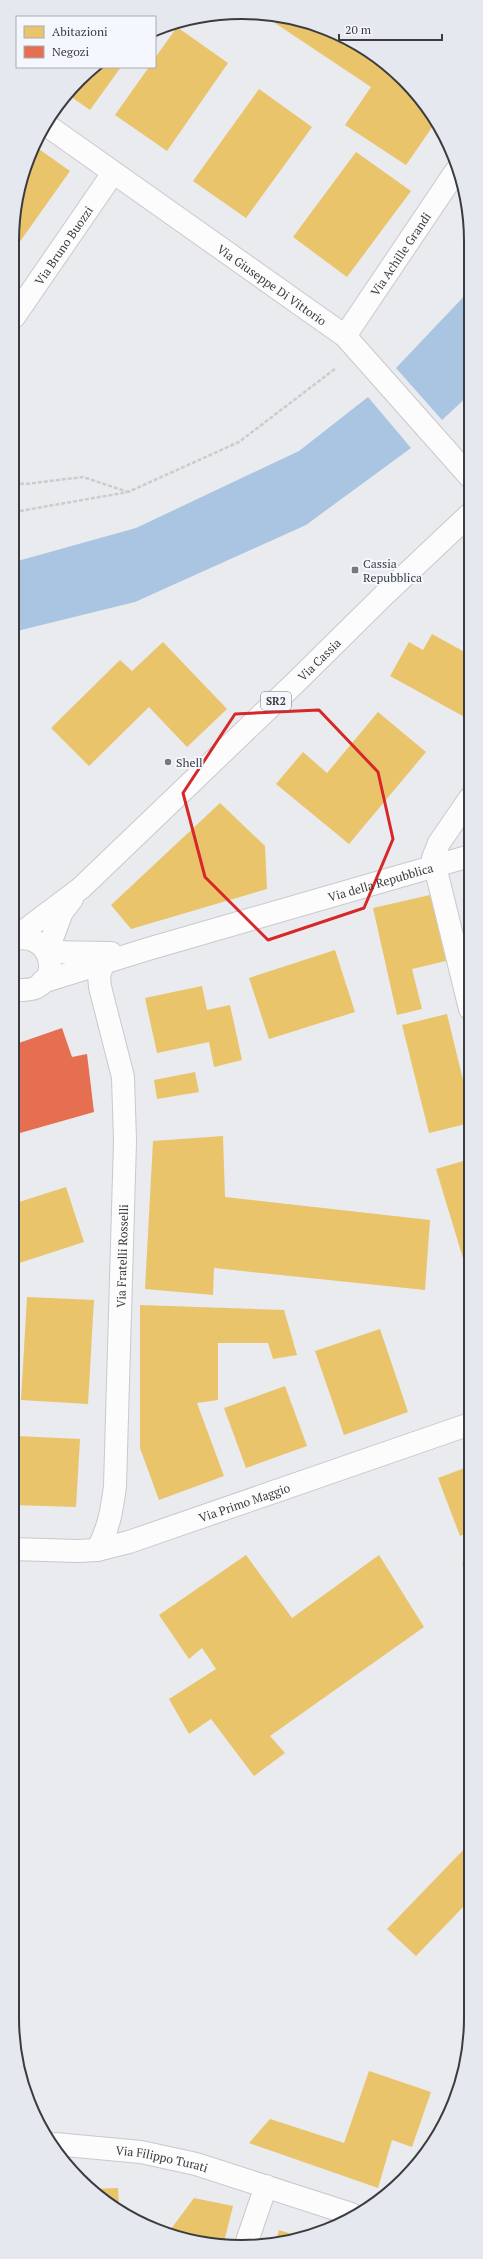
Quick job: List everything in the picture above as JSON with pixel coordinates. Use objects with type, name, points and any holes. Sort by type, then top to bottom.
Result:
[{"type":"street","name":"Via Giuseppe Di Vittorio","points":[[50,128],[358,352],[464,470]]},
{"type":"street","name":"Via Bruno Buozzi","points":[[19,310],[114,173]]},
{"type":"street","name":"Via Achille Grandi","points":[[358,352],[454,175]]},
{"type":"street","name":"Via Cassia","points":[[19,935],[81,888],[464,520]]},
{"type":"street","name":"Via della Repubblica","points":[[42,982],[104,962],[434,865],[433,858],[439,843],[464,807]]},
{"type":"street","points":[[464,858],[434,865],[464,985]]},
{"type":"street","name":"Via Cassia","points":[[42,982],[49,969],[47,952],[62,912],[81,888]]},
{"type":"street","name":"Via Cassia","points":[[19,938],[32,940],[42,945],[47,952]]},
{"type":"street","name":"Via della Repubblica","points":[[47,952],[137,953]]},
{"type":"street","name":"Via Fratelli Rosselli","points":[[97,1550],[106,1535],[111,1516],[115,1486],[125,1141],[123,1077],[100,987],[99,976],[104,962]]},
{"type":"street","points":[[19,989],[35,988],[42,982]]},
{"type":"street","name":"Via Primo Maggio","points":[[19,1548],[78,1551],[97,1550],[129,1542],[464,1426]]},
{"type":"street","name":"Via Filippo Turati","points":[[58,2144],[141,2152],[196,2164],[348,2213]]},
{"type":"street","points":[[247,2240],[266,2186]]},
{"type":"path","points":[[19,511],[128,492],[239,442],[358,352]]},
{"type":"path","points":[[19,483],[26,484],[83,477],[128,492]]},
{"type":"highlighted area","points":[[319,710],[378,772],[393,839],[364,908],[268,940],[205,877],[183,793],[235,714]]},
{"type":"water","points":[[464,296],[464,400],[442,420],[396,368]]},
{"type":"water","points":[[368,397],[411,448],[306,525],[135,602],[19,631],[19,561],[136,528],[299,451]]},
{"type":"building: Abitazioni","points":[[276,22],[285,23],[313,31],[340,42],[365,56],[399,84],[418,106],[432,127],[406,165],[345,125],[371,87],[275,23]]},
{"type":"building: Abitazioni","points":[[179,28],[228,63],[167,151],[115,115],[148,68],[156,68],[156,57],[175,30]]},
{"type":"building: Abitazioni","points":[[102,68],[120,68],[90,110],[72,97],[84,84]]},
{"type":"building: Abitazioni","points":[[259,89],[312,127],[246,218],[193,181]]},
{"type":"building: Abitazioni","points":[[39,149],[70,171],[19,243],[19,227],[23,198]]},
{"type":"building: Abitazioni","points":[[356,152],[411,191],[347,277],[293,237]]},
{"type":"building: Abitazioni","points":[[432,634],[464,652],[464,717],[390,676],[409,642],[423,650]]},
{"type":"building: Abitazioni","points":[[163,642],[227,709],[187,747],[149,707],[89,766],[51,728],[120,660],[132,671]]},
{"type":"building: Abitazioni","points":[[378,712],[426,752],[349,844],[276,784],[303,752],[327,773]]},
{"type":"building: Abitazioni","points":[[220,803],[265,846],[267,889],[131,929],[111,905]]},
{"type":"building: Abitazioni","points":[[430,895],[446,961],[412,969],[422,1009],[397,1015],[373,908]]},
{"type":"building: Abitazioni","points":[[335,950],[355,1012],[269,1039],[249,978]]},
{"type":"building: Abitazioni","points":[[202,986],[207,1010],[230,1005],[242,1060],[214,1067],[209,1042],[157,1053],[145,998]]},
{"type":"building: Abitazioni","points":[[447,1014],[464,1084],[464,1124],[429,1133],[402,1025]]},
{"type":"building: Abitazioni","points":[[195,1072],[199,1092],[157,1099],[154,1080]]},
{"type":"building: Abitazioni","points":[[223,1136],[225,1197],[430,1220],[425,1290],[214,1268],[213,1295],[145,1289],[153,1141]]},
{"type":"building: Abitazioni","points":[[464,1161],[464,1261],[436,1169]]},
{"type":"building: Abitazioni","points":[[66,1187],[84,1242],[19,1263],[19,1202]]},
{"type":"building: Abitazioni","points":[[27,1297],[94,1300],[88,1404],[21,1400]]},
{"type":"building: Abitazioni","points":[[140,1305],[284,1310],[297,1355],[273,1359],[268,1343],[218,1343],[218,1400],[197,1403],[224,1476],[159,1500],[140,1448]]},
{"type":"building: Abitazioni","points":[[380,1329],[408,1412],[344,1435],[315,1351]]},
{"type":"building: Abitazioni","points":[[285,1386],[307,1446],[246,1468],[224,1408]]},
{"type":"building: Abitazioni","points":[[19,1436],[80,1439],[76,1507],[19,1505]]},
{"type":"building: Abitazioni","points":[[464,1468],[464,1534],[460,1536],[438,1478]]},
{"type":"building: Abitazioni","points":[[246,1555],[292,1618],[379,1555],[424,1627],[270,1736],[285,1753],[254,1776],[211,1719],[189,1734],[169,1699],[216,1669],[202,1648],[189,1659],[159,1615]]},
{"type":"building: Abitazioni","points":[[464,1849],[464,1906],[416,1956],[387,1929]]},
{"type":"building: Abitazioni","points":[[369,2071],[431,2092],[412,2147],[392,2140],[378,2188],[249,2143],[270,2119],[344,2143]]},
{"type":"building: Abitazioni","points":[[118,2188],[119,2204],[106,2194],[100,2189]]},
{"type":"building: Abitazioni","points":[[194,2198],[233,2206],[225,2240],[198,2236],[171,2228]]},
{"type":"building: Abitazioni","points":[[279,2230],[292,2234],[285,2236],[277,2237]]},
{"type":"building: Negozi","points":[[62,1028],[72,1057],[87,1054],[94,1112],[19,1133],[19,1043]]},
{"type":"place","name":"Cassia Repubblica","points":[[355,570]]},
{"type":"place","name":"Shell","points":[[168,762]]}]
